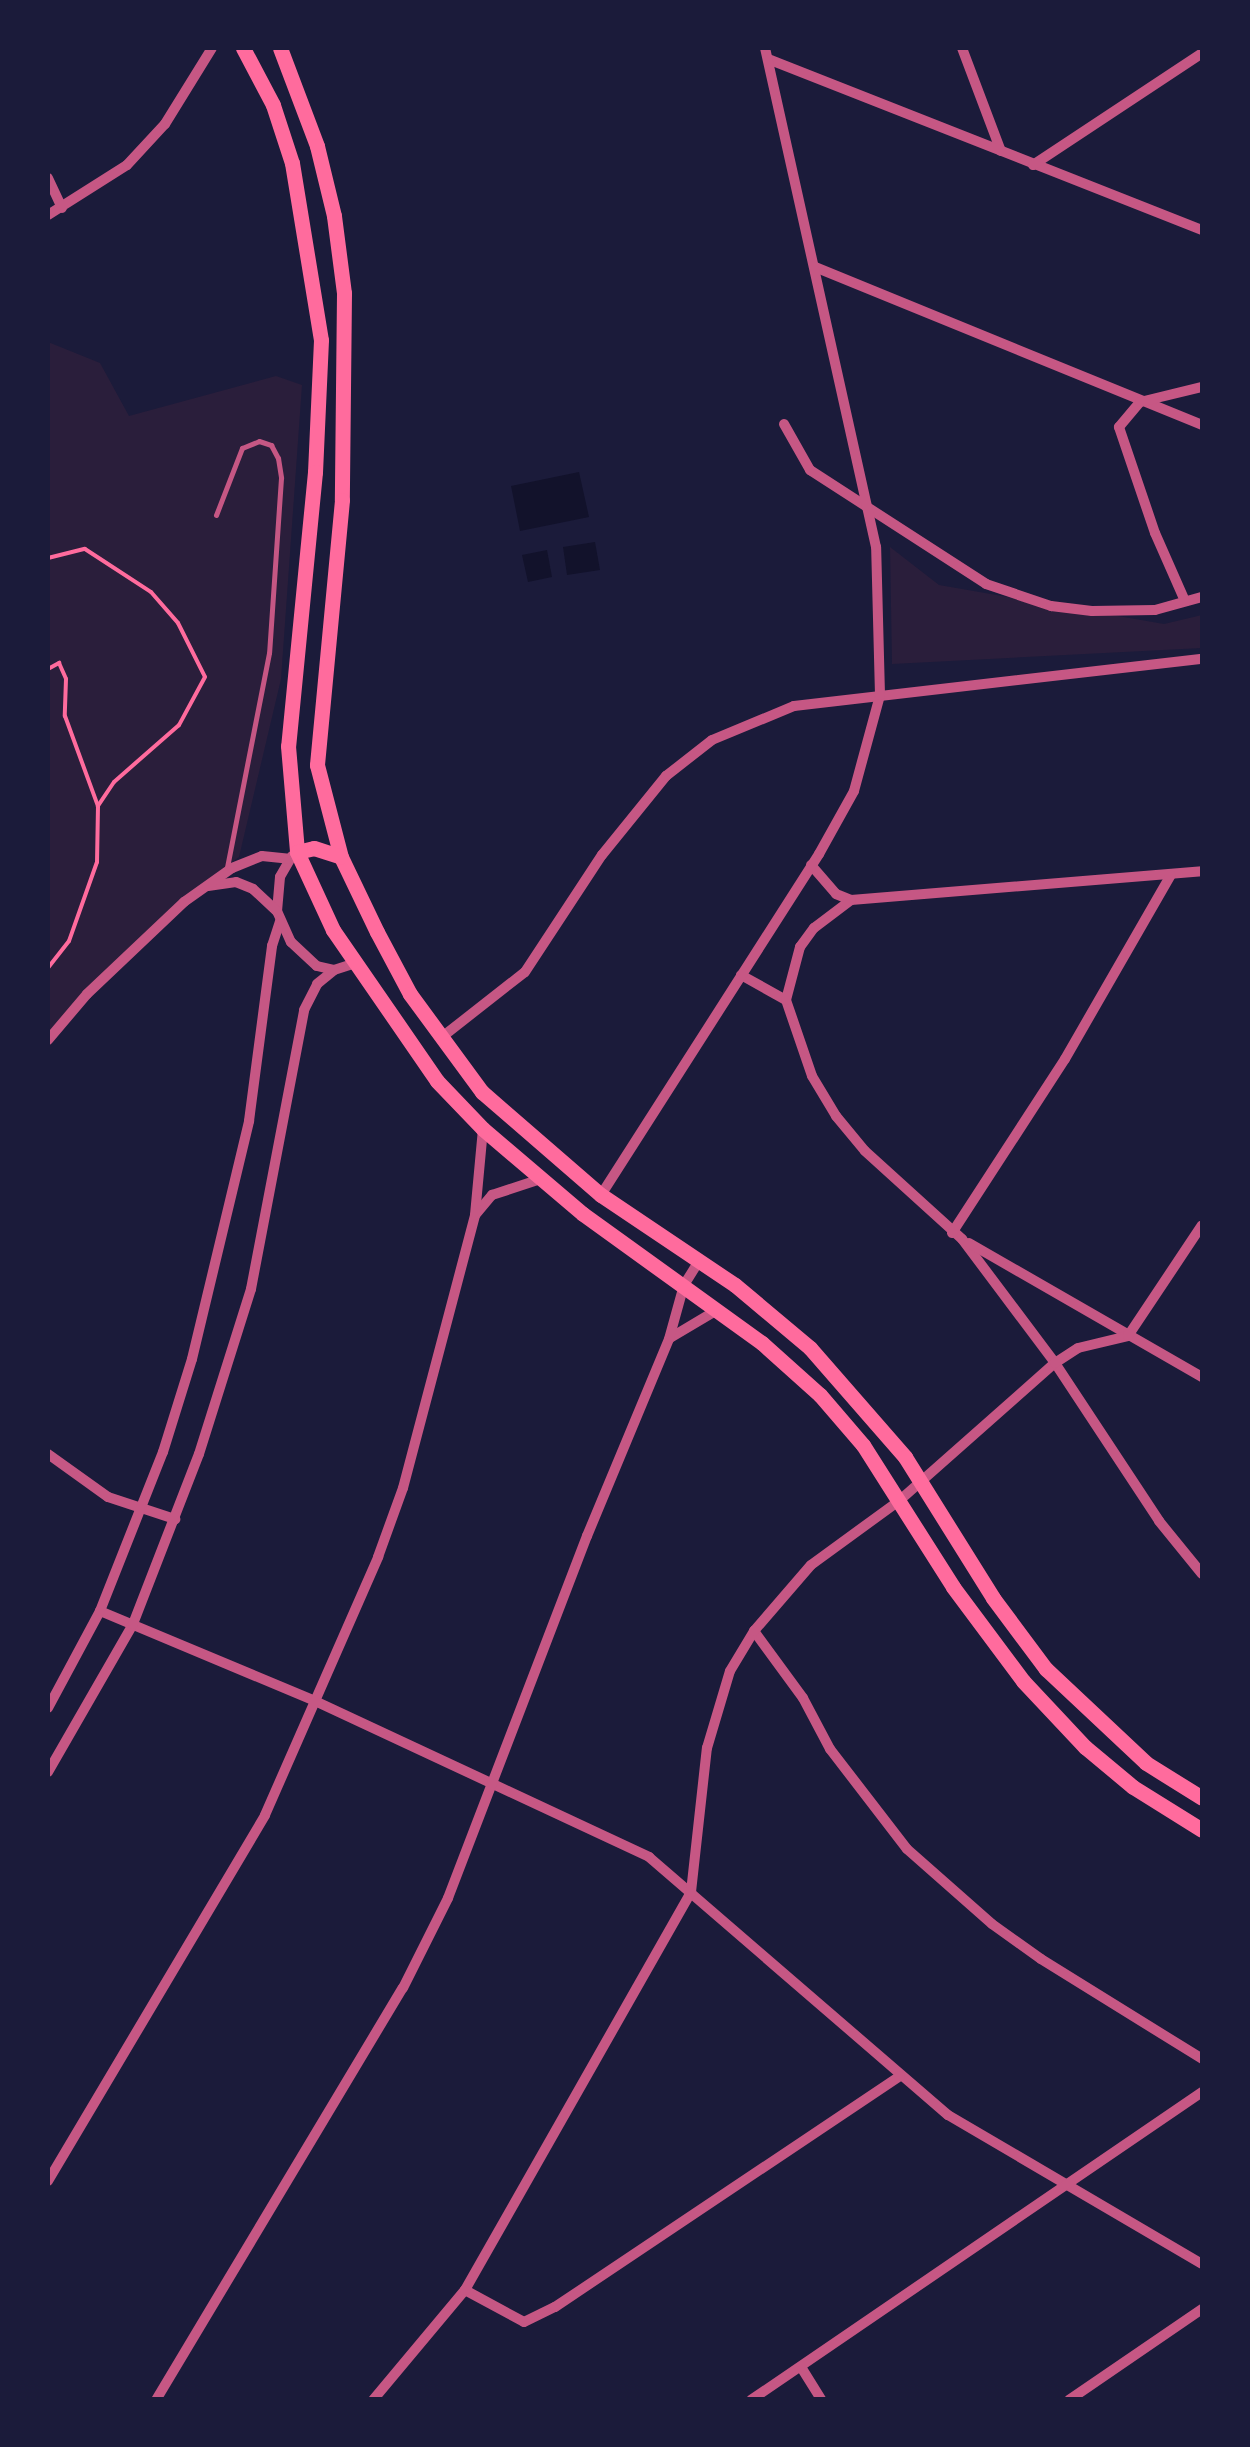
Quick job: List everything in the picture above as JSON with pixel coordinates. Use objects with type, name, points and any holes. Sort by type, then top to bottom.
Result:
[{"type":"main road","points":[[243,48],[273,105],[292,163],[321,340],[315,472],[288,746],[293,856],[355,963],[437,1080],[482,1129],[542,1179],[718,1310],[820,1395],[863,1446],[964,1604],[1023,1680],[1085,1747],[1133,1788],[1202,1830]]},
{"type":"main road","points":[[280,48],[317,146],[334,216],[344,293],[342,500],[317,765],[341,858],[377,932],[410,994],[482,1092],[601,1195],[735,1285],[810,1348],[878,1422],[922,1481],[993,1598],[1046,1669],[1146,1763],[1202,1798]]},
{"type":"main road","points":[[293,856],[314,848],[341,858]]},
{"type":"main road","points":[[355,963],[377,932]]},
{"type":"street","points":[[48,215],[127,165],[165,124],[212,48]]},
{"type":"street","points":[[962,48],[1001,150]]},
{"type":"street","points":[[766,53],[1033,165],[1202,230]]},
{"type":"street","points":[[601,1195],[854,791],[880,695],[876,547],[766,53]]},
{"type":"street","points":[[1033,165],[1202,53]]},
{"type":"street","points":[[48,178],[62,208]]},
{"type":"street","points":[[814,266],[1202,425]]},
{"type":"street","points":[[1185,601],[1154,533],[1119,427],[1140,402],[1202,386]]},
{"type":"street","points":[[784,424],[810,470],[986,584],[1051,606],[1092,612],[1156,610],[1202,597]]},
{"type":"street","points":[[442,1037],[525,972],[602,855],[666,776],[712,740],[794,706],[1202,659]]},
{"type":"street","points":[[48,1040],[87,994],[202,888],[226,871],[262,856],[293,856]]},
{"type":"street","points":[[48,1708],[100,1611],[162,1452],[215,1275],[249,1121],[279,916],[280,877],[293,856]]},
{"type":"street","points":[[811,865],[836,894],[851,900],[1202,871]]},
{"type":"street","points":[[957,1236],[1171,875]]},
{"type":"street","points":[[202,888],[236,882],[253,890],[279,916],[301,954],[317,966],[334,970]]},
{"type":"street","points":[[851,900],[814,928],[800,947],[786,1000],[812,1076],[836,1116],[865,1151],[957,1236],[1055,1363],[1159,1521],[1202,1574]]},
{"type":"street","points":[[48,1772],[133,1624],[174,1519],[251,1289],[304,1010],[317,984],[334,970],[355,963]]},
{"type":"street","points":[[741,975],[786,1000]]},
{"type":"street","points":[[48,2182],[265,1815],[315,1701],[402,1488],[475,1215],[482,1129]]},
{"type":"street","points":[[475,1215],[492,1195],[542,1179]]},
{"type":"street","points":[[372,2400],[465,2290],[691,1892],[707,1748],[730,1671],[754,1631],[811,1565],[900,1500],[1055,1363],[1078,1348],[1128,1336],[1202,1225]]},
{"type":"street","points":[[957,1236],[1202,1377]]},
{"type":"street","points":[[156,2400],[403,1988],[448,1898],[669,1339],[684,1285],[699,1261]]},
{"type":"street","points":[[669,1339],[718,1310]]},
{"type":"street","points":[[48,1454],[108,1497],[174,1519]]},
{"type":"street","points":[[100,1611],[315,1701],[649,1856],[948,2115],[1202,2264]]},
{"type":"street","points":[[754,1631],[803,1698],[830,1749],[907,1849],[1024,1948],[1202,2059]]},
{"type":"street","points":[[465,2290],[524,2322],[556,2307],[900,2076]]},
{"type":"street","points":[[752,2400],[1202,2092]]},
{"type":"street","points":[[1069,2400],[1202,2309]]},
{"type":"street","points":[[802,2367],[822,2400]]},
{"type":"lane","points":[[216,515],[242,448],[259,442],[271,445],[280,478],[268,652],[226,871]]},
{"type":"path","points":[[48,558],[85,549],[152,592],[178,623],[205,677],[179,724],[114,782],[98,806]]},
{"type":"path","points":[[48,669],[59,663],[66,679],[65,716],[98,806],[97,862],[69,941],[48,968]]},
{"type":"shaded area","points":[[48,342],[100,363],[129,416],[276,376],[302,385],[281,679],[239,857],[177,902],[48,1032]]},
{"type":"shaded area","points":[[579,472],[589,517],[520,531],[511,486]]},
{"type":"shaded area","points":[[595,542],[600,570],[567,575],[563,547]]},
{"type":"shaded area","points":[[890,547],[939,585],[1164,624],[1202,615],[1202,648],[892,664]]},
{"type":"shaded area","points":[[547,550],[552,577],[528,582],[522,555]]}]
